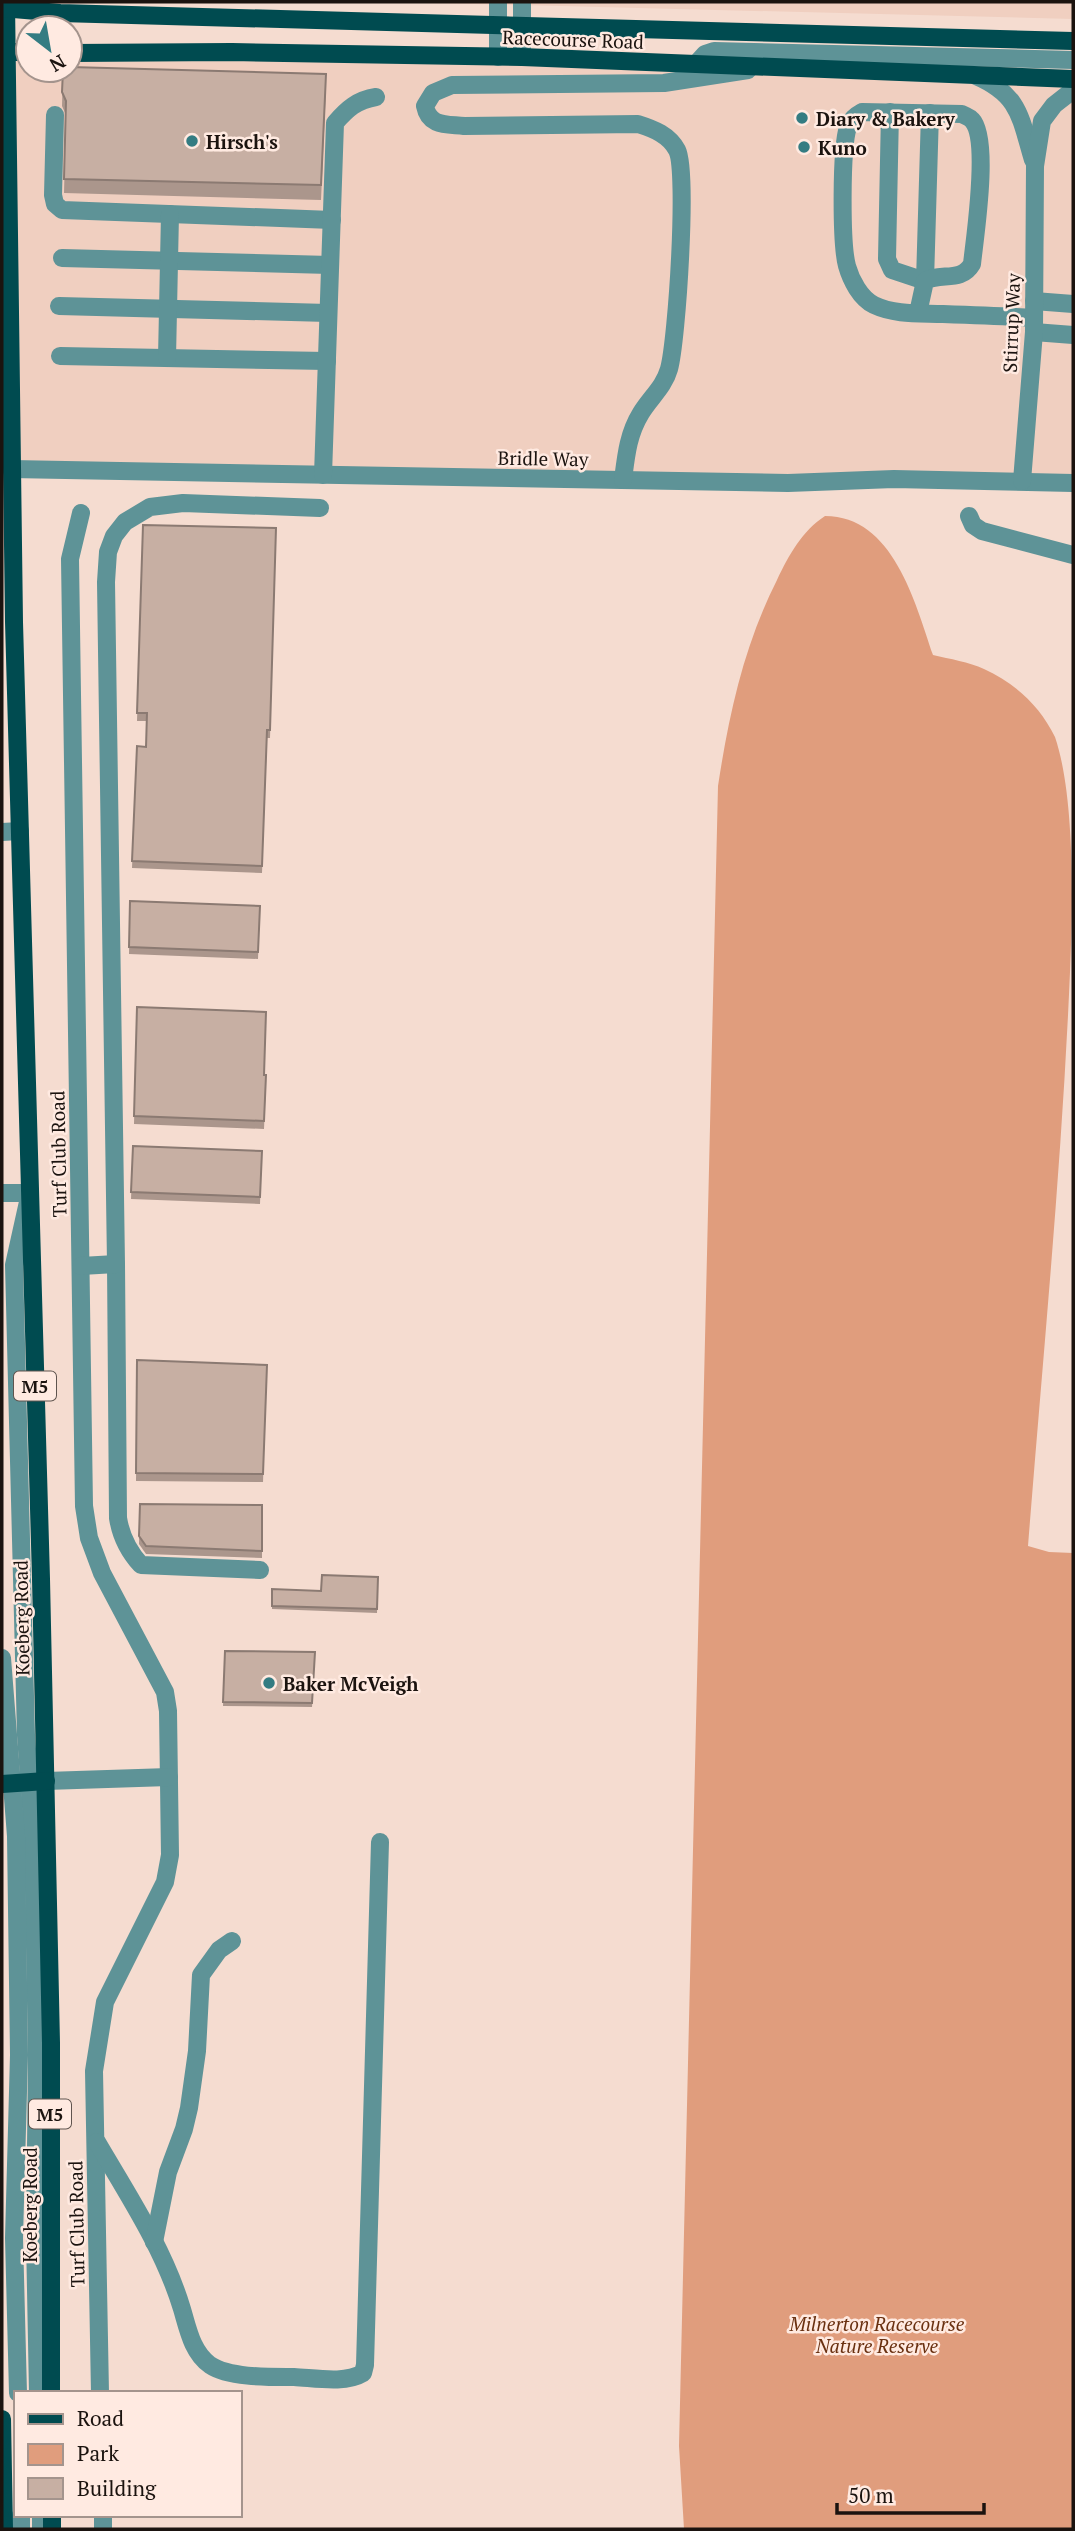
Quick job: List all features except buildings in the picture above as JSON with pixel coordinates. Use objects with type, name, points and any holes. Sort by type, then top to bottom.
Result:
[{"type":"main road","name":"Racecourse Road","points":[[5,6],[73,13],[1073,41]]},
{"type":"main road","name":"Koeberg Road","points":[[5,6],[11,469],[30,1193],[22,1782],[51,2043],[51,2391]]},
{"type":"main road","name":"Racecourse Road","points":[[84,52],[522,57],[1073,79]]},
{"type":"main road","points":[[2,2419],[4,2529]]},
{"type":"street","points":[[498,2],[498,57]]},
{"type":"street","points":[[522,2],[522,57]]},
{"type":"street","points":[[695,65],[705,54],[714,51],[1073,60]]},
{"type":"street","points":[[623,480],[629,438],[642,411],[664,382],[670,367],[676,314],[682,193],[678,151],[666,136],[638,124],[438,124],[431,120],[425,106],[433,93],[452,85],[468,83],[664,83],[758,68]]},
{"type":"street","name":"Stirrup Way","points":[[976,76],[995,84],[1009,96],[1021,121],[1035,166]]},
{"type":"street","name":"Stirrup Way","points":[[1022,481],[1034,317],[1035,166],[1042,121],[1054,105],[1073,90]]},
{"type":"street","points":[[323,475],[335,123],[348,108],[363,99],[376,97]]},
{"type":"street","points":[[890,113],[887,259],[892,270],[925,281],[933,277],[954,277],[968,271],[972,264],[981,158],[978,135],[972,120],[962,114],[862,112],[854,116],[849,125],[843,154],[846,263],[853,282],[871,303],[892,312],[1034,317],[1073,304]]},
{"type":"street","points":[[918,313],[925,281],[930,113]]},
{"type":"street","points":[[55,115],[53,195],[58,208],[332,220]]},
{"type":"street","points":[[167,358],[170,214]]},
{"type":"street","points":[[62,258],[330,265]]},
{"type":"street","points":[[60,306],[328,313]]},
{"type":"street","points":[[1034,317],[1073,335]]},
{"type":"street","points":[[60,356],[327,360]]},
{"type":"street","name":"Bridle Way","points":[[11,469],[788,483],[894,480],[1073,483]]},
{"type":"street","points":[[260,1570],[141,1565],[126,1544],[118,1518],[106,582],[108,552],[114,536],[125,522],[150,507],[183,503],[320,508]]},
{"type":"street","name":"Turf Club Road","points":[[81,513],[70,559],[84,1506],[89,1538],[102,1573],[164,1692],[168,1711],[170,1855],[165,1882],[105,2002],[98,2037],[94,2071],[100,2391]]},
{"type":"street","points":[[969,516],[973,525],[982,531],[1073,555]]},
{"type":"street","points":[[2,832],[20,831]]},
{"type":"street","points":[[2,1193],[30,1193]]},
{"type":"street","points":[[82,1265],[116,1264]]},
{"type":"street","points":[[2,1658],[33,1836],[37,2042],[35,2238],[38,2391]]},
{"type":"street","points":[[22,1782],[169,1777]]},
{"type":"street","points":[[18,2391],[14,2238],[19,2055],[16,1836],[22,1782]]},
{"type":"street","points":[[95,2139],[175,2284],[192,2340],[200,2356],[224,2372],[340,2379],[357,2377],[363,2373],[370,2237],[380,1842]]},
{"type":"street","points":[[154,2242],[168,2172],[189,2108],[198,2051],[201,1975],[219,1950],[232,1941]]},
{"type":"shaded area","points":[[376,2],[1073,2],[1073,19],[522,5]]},
{"type":"shaded area","points":[[6,52],[14,52],[14,84],[84,84],[84,53],[1073,79],[1073,483],[11,469]]},
{"type":"green space","name":"Milnerton Racecourse Nature Reserve","points":[[825,516],[848,520],[868,530],[884,546],[909,588],[933,655],[984,669],[1006,681],[1026,697],[1042,715],[1055,737],[1066,789],[1072,883],[1067,1044],[1028,1546],[1049,1552],[1073,1553],[1073,2529],[684,2529],[679,2446],[718,786],[739,680],[755,629],[791,553],[809,529]]},
{"type":"place","name":"Diary & Bakery","points":[[802,118]]},
{"type":"place","name":"Hirsch's","points":[[192,141]]},
{"type":"place","name":"Kuno","points":[[804,147]]},
{"type":"place","name":"Baker McVeigh","points":[[269,1683]]}]
